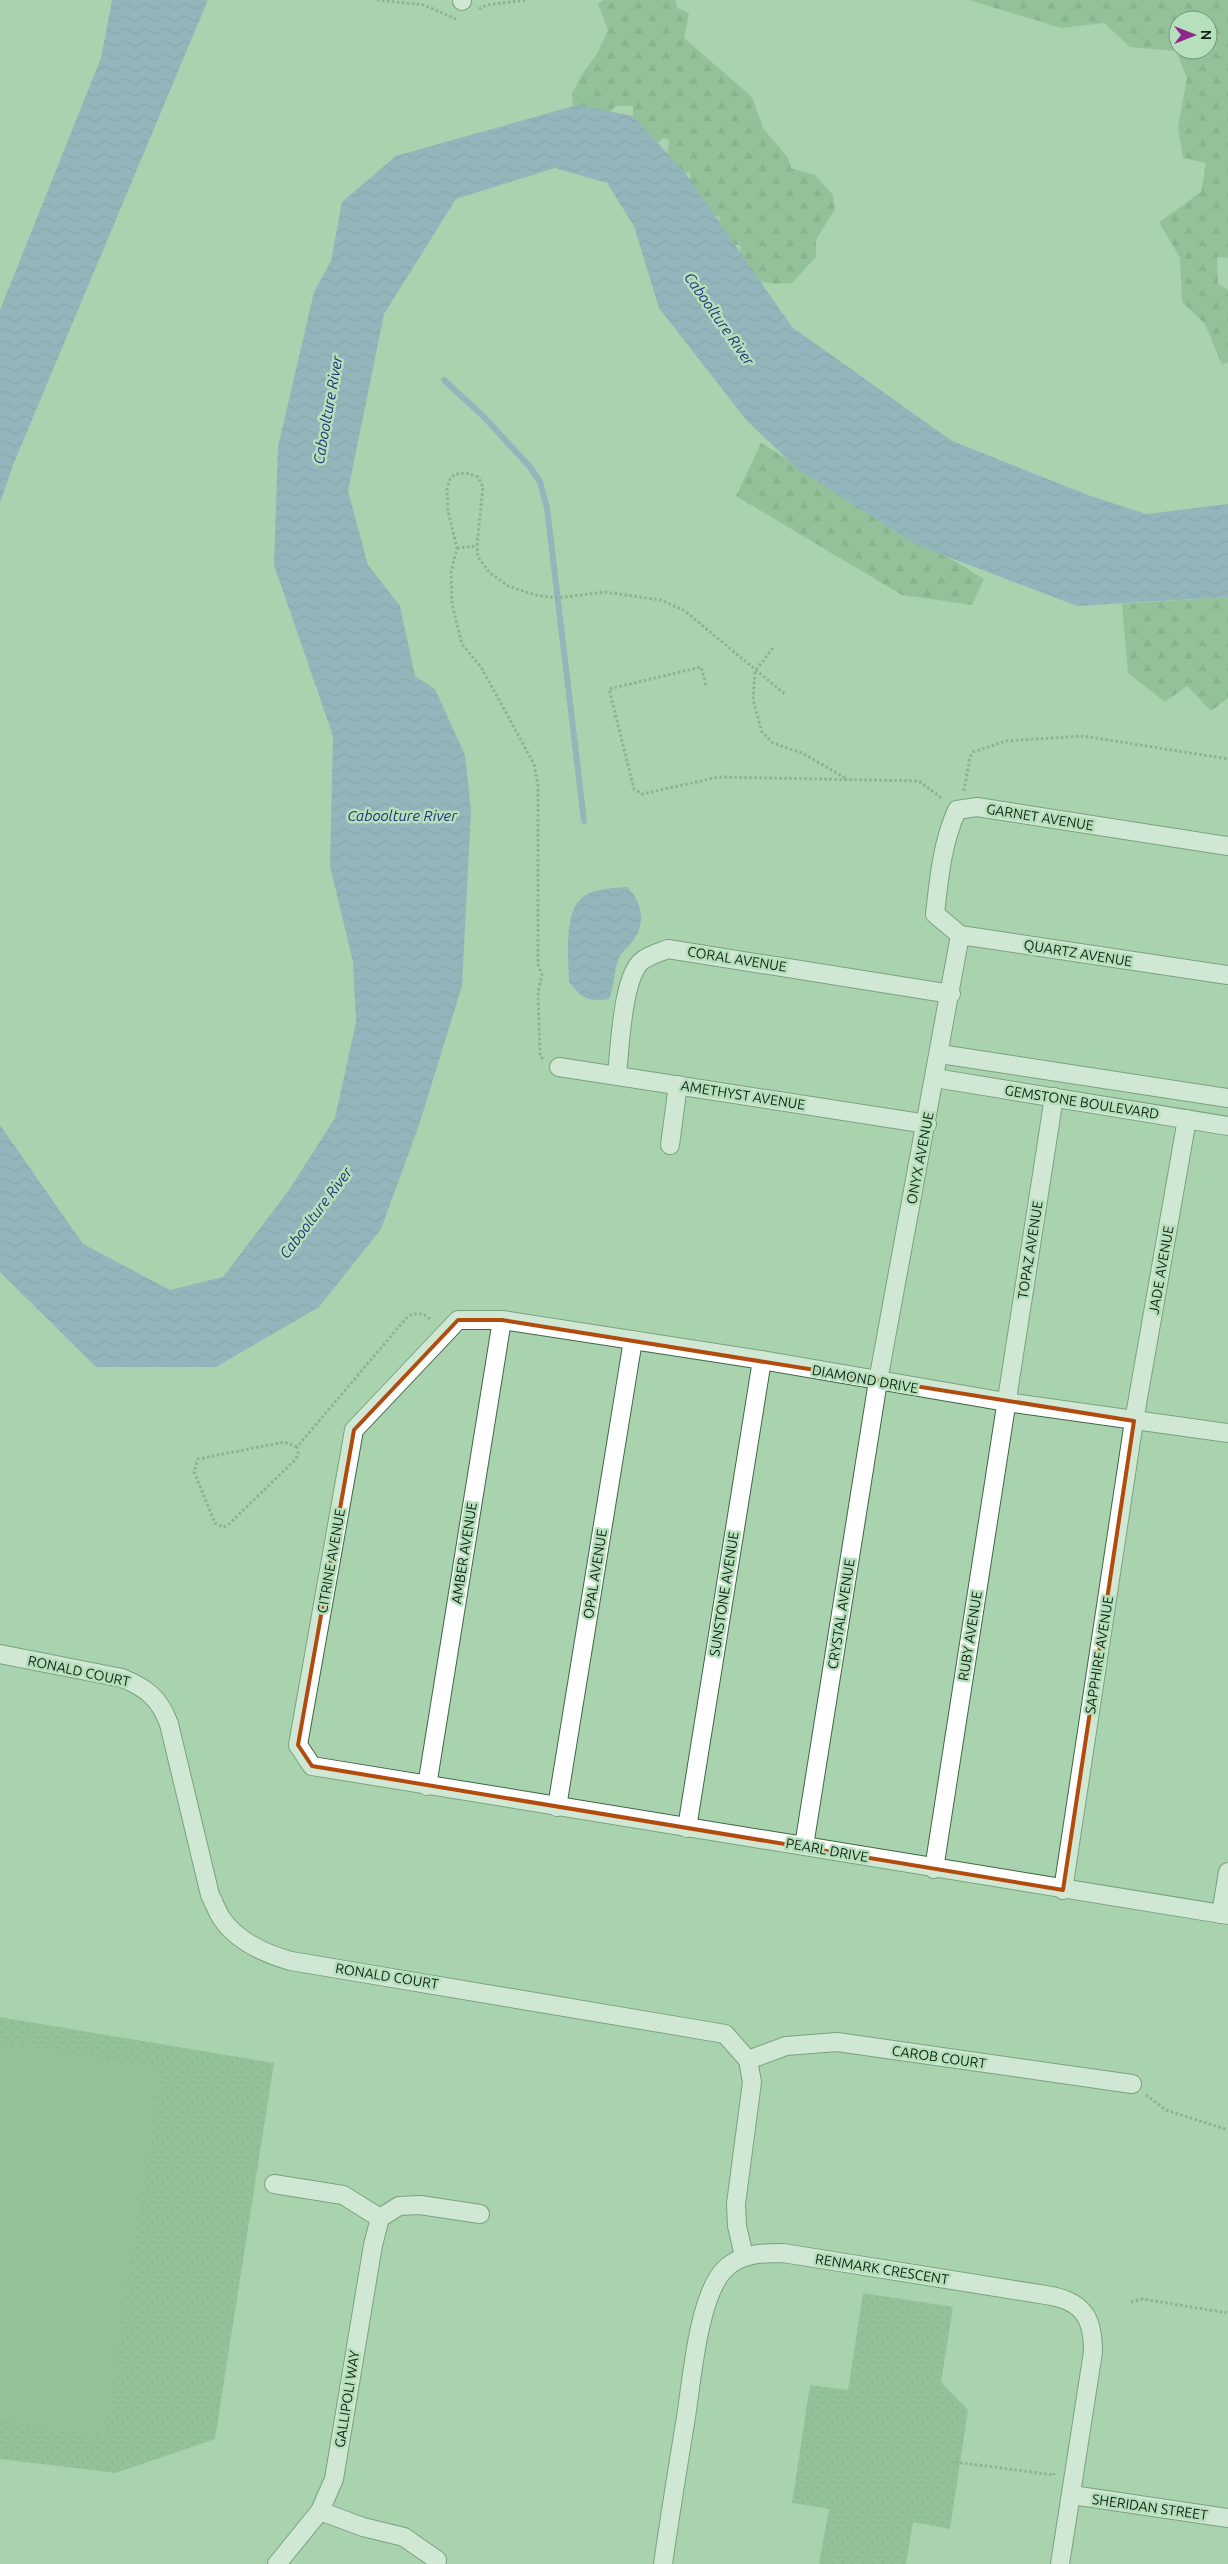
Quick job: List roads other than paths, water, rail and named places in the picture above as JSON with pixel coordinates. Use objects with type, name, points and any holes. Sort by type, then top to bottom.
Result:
[{"type":"street","name":"GARNET AVENUE","points":[[960,935],[935,914],[942,858],[951,823],[957,810],[978,807],[1228,846]]},
{"type":"street","name":"QUARTZ AVENUE","points":[[960,935],[1228,976]]},
{"type":"street","name":"ONYX AVENUE","points":[[878,1381],[940,1054],[960,935]]},
{"type":"street","name":"CORAL AVENUE","points":[[617,1074],[625,998],[632,976],[642,960],[668,950],[951,994]]},
{"type":"street","name":"GEMSTONE BOULEVARD","points":[[940,1054],[1228,1098]]},
{"type":"street","name":"AMETHYST AVENUE","points":[[560,1067],[617,1074],[926,1124]]},
{"type":"street","name":"GEMSTONE BOULEVARD","points":[[935,1078],[1228,1126]]},
{"type":"street","points":[[670,1145],[678,1085]]},
{"type":"street","name":"TOPAZ AVENUE","points":[[1006,1402],[1054,1097]]},
{"type":"street","name":"JADE AVENUE","points":[[1134,1421],[1187,1119]]},
{"type":"street","name":"CITRINE AVENUE","points":[[427,1786],[312,1766],[298,1745],[354,1430],[458,1320],[502,1320]]},
{"type":"street","name":"DIAMOND DRIVE","points":[[502,1320],[762,1360],[1006,1402],[1228,1433]]},
{"type":"street","name":"AMBER AVENUE","points":[[427,1786],[502,1320]]},
{"type":"street","name":"OPAL AVENUE","points":[[558,1807],[633,1340]]},
{"type":"street","name":"SUNSTONE AVENUE","points":[[687,1828],[762,1360]]},
{"type":"street","name":"CRYSTAL AVENUE","points":[[804,1846],[878,1381]]},
{"type":"street","name":"RUBY AVENUE","points":[[934,1869],[1006,1402]]},
{"type":"street","name":"SAPPHIRE AVENUE","points":[[1063,1890],[1134,1421]]},
{"type":"street","name":"RONALD COURT","points":[[0,1654],[122,1678],[139,1685],[154,1695],[164,1709],[169,1724],[210,1894],[222,1920],[241,1938],[266,1954],[291,1960],[709,2029],[725,2034],[748,2060]]},
{"type":"street","name":"PEARL DRIVE","points":[[427,1786],[1225,1915]]},
{"type":"street","points":[[1225,1915],[1228,1872]]},
{"type":"street","name":"CAROB COURT","points":[[748,2060],[786,2046],[838,2042],[1132,2084]]},
{"type":"street","points":[[744,2256],[736,2226],[736,2204],[752,2082],[748,2060]]},
{"type":"street","points":[[274,2184],[343,2195],[380,2218],[399,2206],[420,2205],[480,2214]]},
{"type":"street","name":"GALLIPOLI WAY","points":[[277,2564],[320,2511],[334,2479],[373,2245],[380,2218]]},
{"type":"street","name":"RENMARK CRESCENT","points":[[663,2564],[700,2331],[711,2291],[724,2270],[744,2256],[759,2252],[783,2253],[1052,2296],[1067,2299],[1087,2316],[1091,2326],[1093,2352],[1060,2564]]},
{"type":"street","name":"SHERIDAN STREET","points":[[1072,2495],[1228,2518]]},
{"type":"street","points":[[320,2511],[363,2526],[404,2537],[438,2560]]},
{"type":"water","points":[[112,0],[208,0],[13,465],[0,503],[0,310],[101,58]]},
{"type":"water","name":"Caboolture River","points":[[577,105],[633,116],[686,174],[792,327],[952,441],[1088,495],[1146,514],[1228,504],[1228,597],[1077,606],[919,546],[798,469],[747,421],[659,308],[634,226],[607,183],[555,168],[456,199],[384,314],[348,491],[368,565],[400,606],[415,676],[435,689],[465,755],[471,810],[462,986],[419,1125],[381,1229],[319,1307],[216,1367],[96,1367],[0,1272],[0,1125],[83,1244],[170,1290],[223,1277],[289,1190],[335,1118],[356,1022],[353,962],[330,866],[333,736],[274,565],[278,447],[314,292],[331,261],[342,202],[396,156]]},
{"type":"water","points":[[627,887],[635,897],[640,910],[641,923],[639,930],[619,958],[609,999],[595,1000],[586,998],[569,982],[568,947],[573,910],[578,901],[586,895],[606,889]]},
{"type":"waterway","points":[[444,380],[483,416],[530,467],[540,482],[547,508],[584,821]]}]
